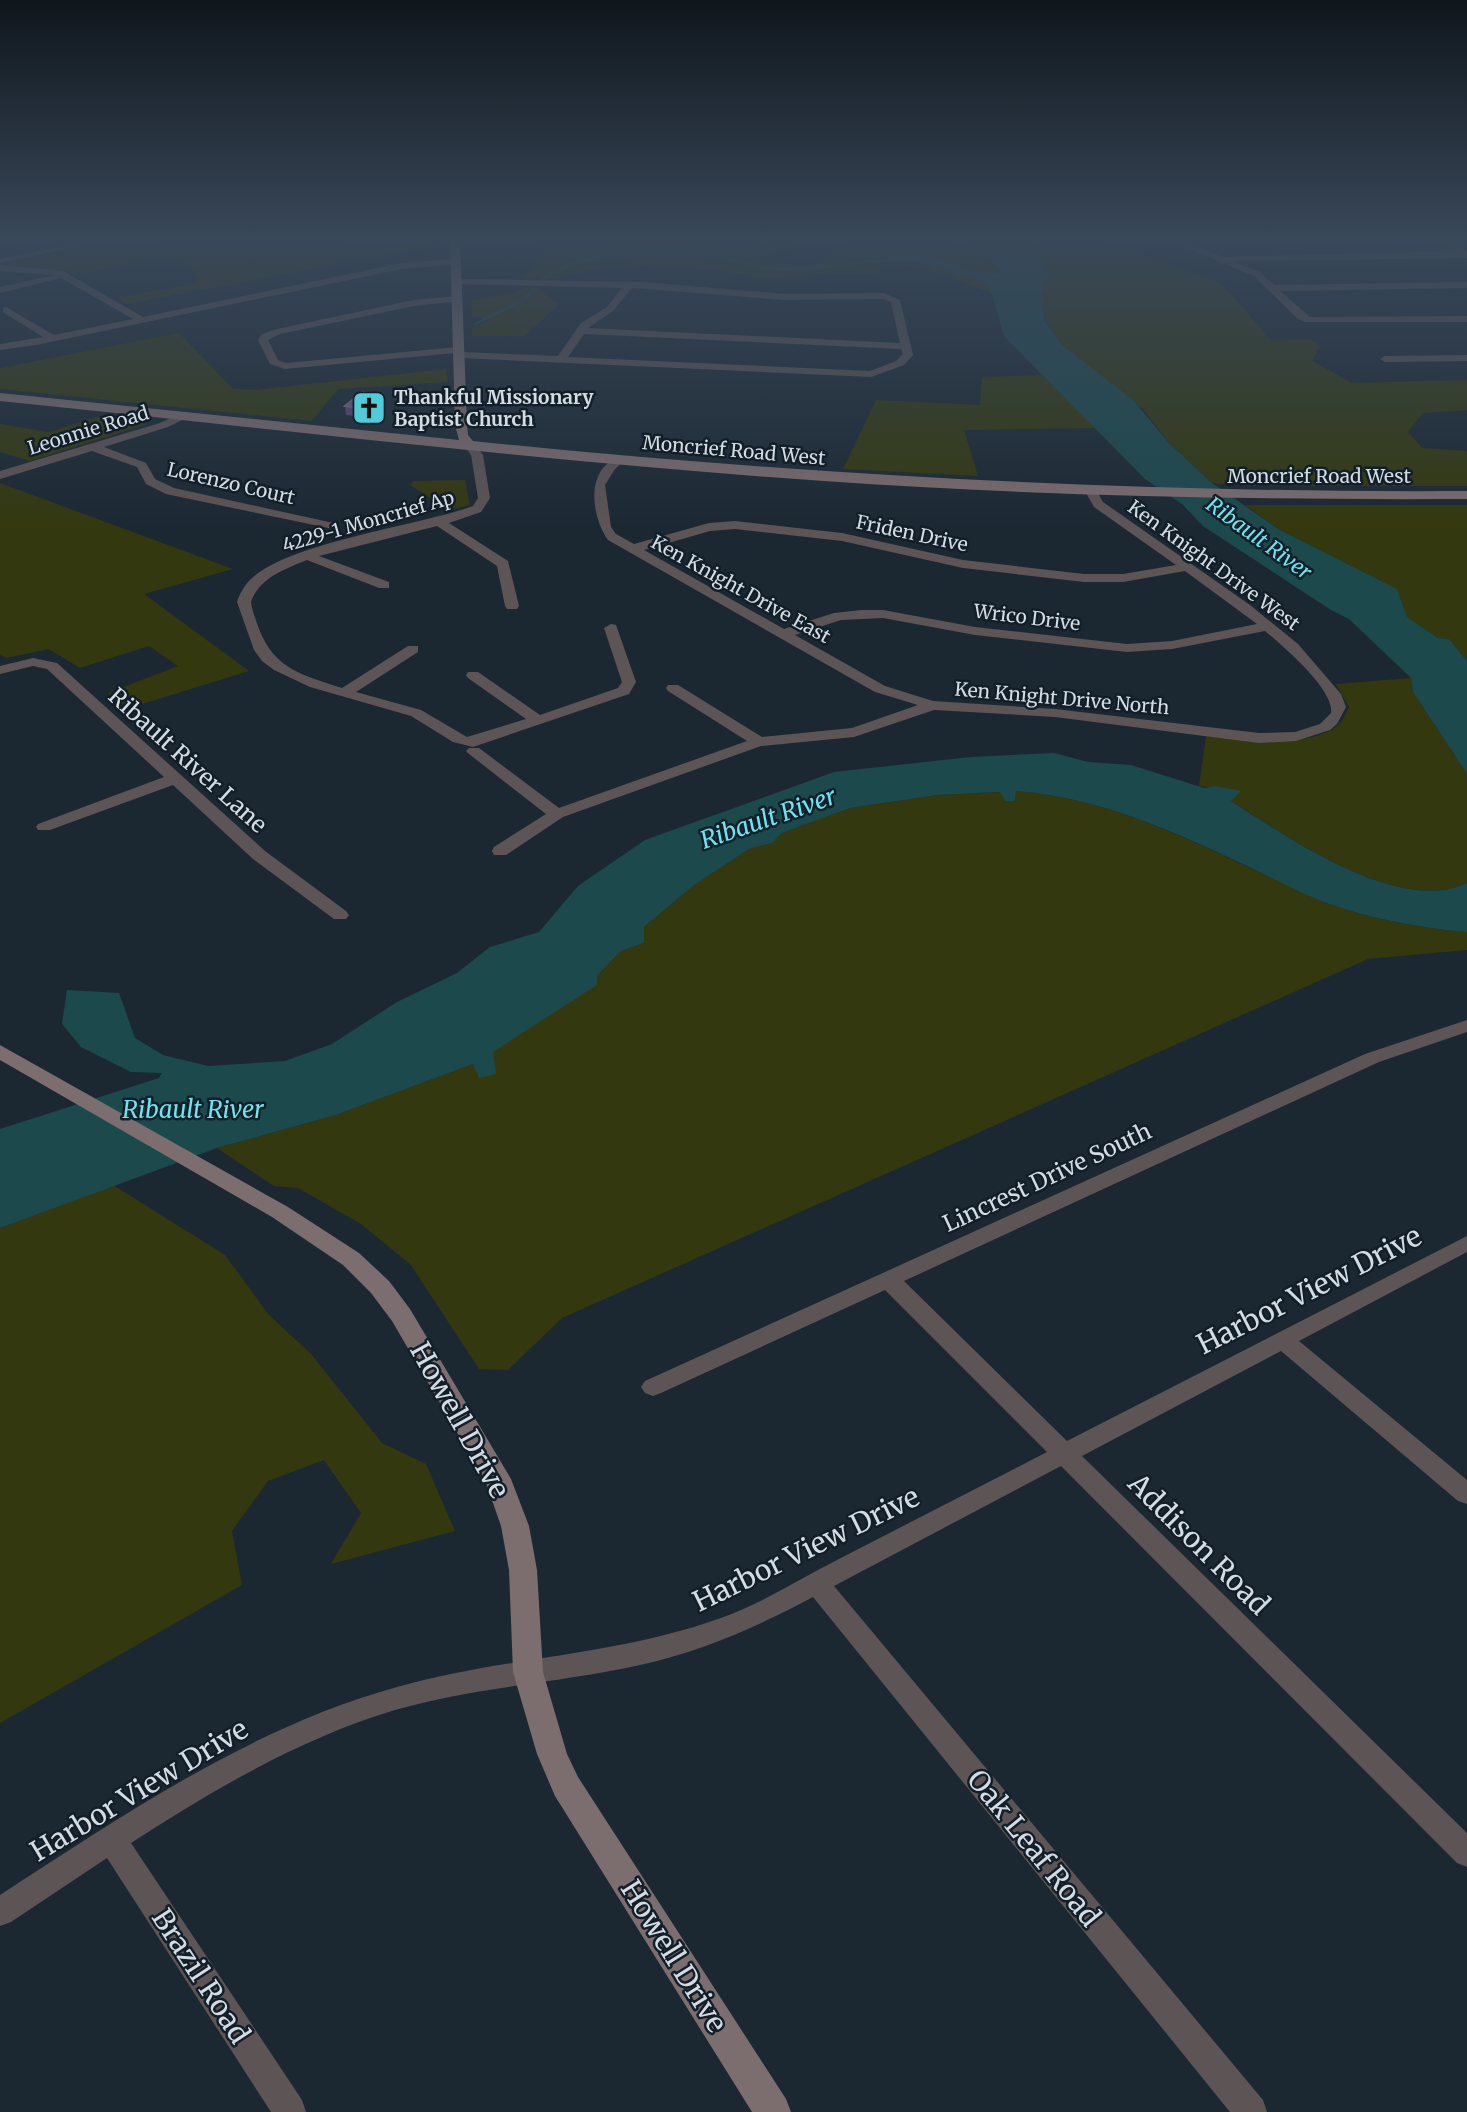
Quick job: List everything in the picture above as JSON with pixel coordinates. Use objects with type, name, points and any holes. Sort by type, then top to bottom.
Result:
[{"type":"street","points":[[47,336],[51,338]]},
{"type":"street","points":[[0,347],[62,336]]},
{"type":"street","points":[[268,336],[263,340],[274,362],[285,366],[458,353],[878,373],[906,359],[904,336]]},
{"type":"street","points":[[458,336],[462,436],[469,444]]},
{"type":"street","points":[[561,359],[577,336]]},
{"type":"street","points":[[679,336],[906,346]]},
{"type":"street","points":[[1385,359],[1467,358]]},
{"type":"street","name":"Moncrief Road West","points":[[0,397],[619,460],[825,477],[1148,493],[1467,495]]},
{"type":"street","name":"Leonnie Road","points":[[0,475],[164,425],[184,415]]},
{"type":"street","name":"4229-1 Moncrief Ap","points":[[469,444],[477,455],[484,498],[482,504],[468,513],[438,522],[307,556],[263,575],[247,593],[244,607],[262,652],[293,676],[416,713],[433,721],[557,814]]},
{"type":"street","name":"Lorenzo Court","points":[[93,447],[142,465],[150,481],[170,491],[334,527]]},
{"type":"street","name":"Ken Knight Drive East","points":[[619,460],[600,480],[599,491],[607,530],[632,550],[880,689],[933,705]]},
{"type":"street","name":"Ken Knight Drive West","points":[[1091,491],[1098,504],[1269,626],[1317,672],[1338,701],[1338,713],[1332,721],[1311,732]]},
{"type":"street","points":[[438,522],[503,564],[512,606]]},
{"type":"street","name":"Friden Drive","points":[[632,550],[728,524],[842,537],[963,564],[1084,578],[1123,578],[1187,566]]},
{"type":"street","points":[[307,556],[384,585]]},
{"type":"street","name":"Wrico Drive","points":[[783,634],[839,616],[872,613],[975,631],[1141,648],[1172,645],[1269,626]]},
{"type":"street","points":[[471,747],[628,688],[629,682],[611,628]]},
{"type":"street","points":[[345,692],[413,649]]},
{"type":"street","name":"Ribault River Lane","points":[[0,670],[33,662],[52,666],[259,855],[340,915]]},
{"type":"street","points":[[473,675],[539,721]]},
{"type":"street","points":[[673,688],[759,742]]},
{"type":"street","name":"Ken Knight Drive North","points":[[500,851],[557,814],[759,742],[854,732],[933,705],[1055,713],[1259,738],[1296,736],[1311,732]]},
{"type":"street","points":[[44,827],[176,778]]},
{"type":"street","name":"Lincrest Drive South","points":[[653,1387],[1372,1058],[1467,1026]]},
{"type":"street","name":"Howell Drive","points":[[9,1057],[280,1212],[351,1259],[380,1287],[401,1315],[498,1479],[516,1526],[523,1570],[528,1672],[552,1754],[566,1786],[773,2112]]},
{"type":"street","name":"Harbor View Drive","points":[[0,1912],[215,1775],[336,1718],[447,1685],[628,1656],[688,1642],[744,1621],[1467,1243]]},
{"type":"street","name":"Addison Road","points":[[888,1279],[1467,1853]]},
{"type":"street","points":[[1282,1339],[1467,1494]]},
{"type":"street","name":"Oak Leaf Road","points":[[817,1584],[1251,2112]]},
{"type":"street","name":"Brazil Road","points":[[112,1840],[290,2112]]},
{"type":"green space","points":[[166,336],[181,336],[233,389],[255,390],[446,369],[448,382],[338,389],[312,421],[0,389],[0,368]]},
{"type":"green space","points":[[1056,336],[1267,336],[1271,340],[1310,339],[1320,346],[1312,361],[1352,383],[1467,380],[1467,410],[1423,413],[1408,432],[1422,448],[1467,451],[1467,486],[1244,486],[1212,483],[1169,443],[1144,410],[1062,345]]},
{"type":"green space","points":[[1045,375],[1098,428],[964,430],[978,476],[843,469],[876,400],[980,405],[982,377]]},
{"type":"green space","points":[[97,417],[147,424],[30,461],[0,452],[0,424],[49,432]]},
{"type":"green space","points":[[465,480],[470,505],[449,510],[410,485],[414,481]]},
{"type":"green space","points":[[0,483],[233,569],[144,594],[249,671],[126,709],[108,693],[178,666],[149,646],[80,668],[49,649],[6,658],[0,655]]},
{"type":"green space","points":[[1245,505],[1467,505],[1467,661],[1449,639],[1438,638],[1406,617],[1397,589],[1280,530]]},
{"type":"green space","points":[[1411,678],[1413,692],[1467,774],[1467,883],[1440,890],[1410,889],[1377,881],[1312,851],[1230,800],[1240,791],[1199,786],[1206,736],[1277,741],[1314,737],[1341,722],[1349,707],[1336,684]]},
{"type":"green space","points":[[1016,791],[1077,801],[1135,818],[1343,909],[1396,922],[1467,932],[1467,950],[1368,959],[562,1318],[508,1370],[479,1369],[411,1265],[361,1224],[298,1188],[274,1186],[217,1148],[336,1115],[473,1064],[596,985],[597,976],[621,951],[644,943],[644,927],[693,886],[749,849],[772,843],[782,833],[850,808],[938,795],[1001,792],[1005,801],[1015,801]]},
{"type":"green space","points":[[113,1185],[225,1255],[269,1315],[311,1354],[382,1443],[426,1464],[455,1531],[331,1564],[361,1513],[324,1460],[268,1481],[232,1531],[242,1585],[0,1723],[0,1228]]},
{"type":"water","name":"Ribault River","points":[[1004,336],[1055,336],[1062,345],[1133,400],[1169,443],[1212,483],[1280,530],[1397,589],[1407,617],[1438,638],[1449,639],[1467,661],[1467,774],[1413,692],[1411,678],[1349,619],[1203,526],[1182,504],[1145,479]]},
{"type":"water","name":"Ribault River","points":[[1054,753],[1088,762],[1131,765],[1204,788],[1216,786],[1241,791],[1231,801],[1312,851],[1377,881],[1410,889],[1440,890],[1467,883],[1467,932],[1396,922],[1326,903],[1164,829],[1078,801],[1016,791],[1015,801],[1005,801],[1000,792],[938,795],[850,808],[782,833],[772,843],[749,849],[693,886],[644,927],[644,943],[621,951],[597,976],[597,985],[493,1052],[496,1074],[479,1078],[473,1064],[336,1115],[217,1148],[0,1228],[0,1129],[159,1078],[162,1073],[131,1072],[81,1047],[62,1024],[67,990],[119,993],[135,1038],[163,1055],[208,1066],[285,1061],[332,1044],[397,1002],[457,973],[490,947],[539,932],[578,886],[645,840],[834,772],[971,757]]},
{"type":"building","points":[[362,392],[381,394],[363,408],[345,406]]},
{"type":"place","name":"Thankful Missionary Baptist Church","points":[[369,408]]}]
